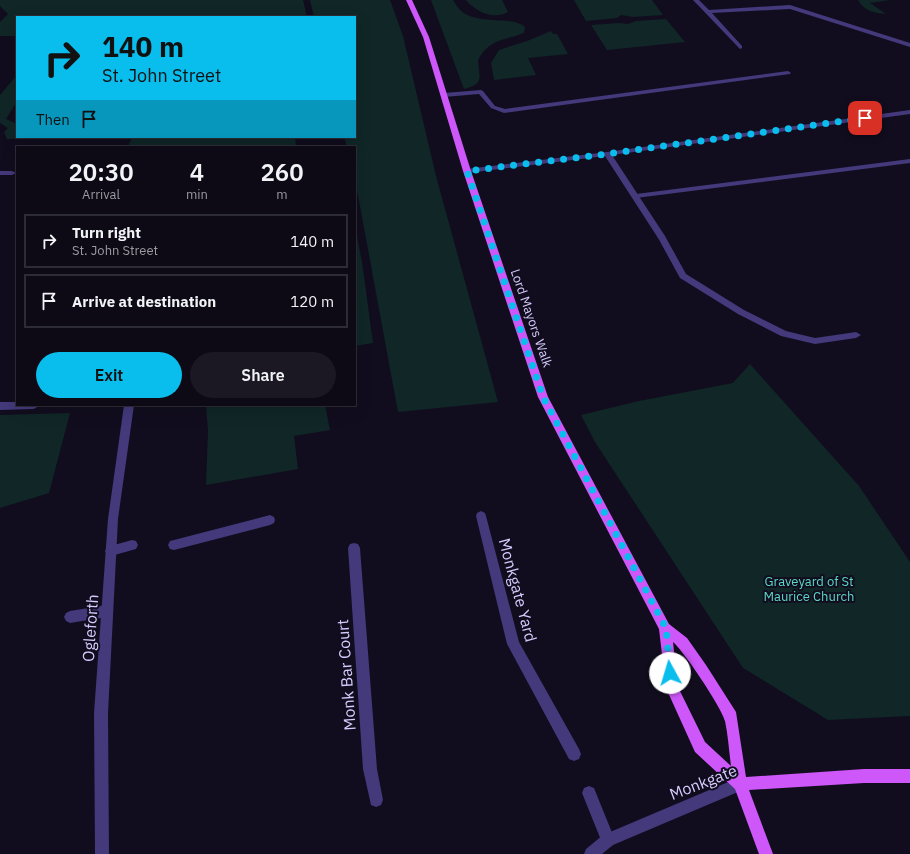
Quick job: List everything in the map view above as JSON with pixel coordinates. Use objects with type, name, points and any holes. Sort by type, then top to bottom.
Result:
[{"type":"main road","name":"Lord Mayors Walk","points":[[409,0],[426,36],[467,171],[543,397],[666,628],[672,688],[700,747],[740,784]]},
{"type":"main road","name":"Lord Mayors Walk","points":[[666,628],[683,642],[702,669],[732,718],[740,784]]},
{"type":"main road","name":"Monkgate","points":[[740,784],[864,776],[910,776]]},
{"type":"main road","points":[[740,784],[766,854]]},
{"type":"street","points":[[696,0],[740,47]]},
{"type":"street","points":[[707,12],[790,7],[910,46],[908,54]]},
{"type":"street","points":[[444,95],[481,92],[493,107],[504,111],[788,73]]},
{"type":"street","points":[[467,171],[607,154],[910,112]]},
{"type":"street","points":[[607,154],[661,236],[683,276],[741,312],[784,334],[815,341],[856,335]]},
{"type":"street","points":[[636,196],[910,161]]},
{"type":"street","points":[[0,173],[12,173]]},
{"type":"street","points":[[0,406],[16,406]]},
{"type":"street","name":"Ogleforth","points":[[102,854],[101,713],[113,518],[128,406]]},
{"type":"street","name":"Monkgate Yard","points":[[481,516],[513,644],[574,754]]},
{"type":"street","points":[[174,546],[270,520]]},
{"type":"street","points":[[111,551],[132,545]]},
{"type":"street","name":"Monk Bar Court","points":[[354,548],[370,769],[376,800]]},
{"type":"street","points":[[70,617],[107,611]]},
{"type":"street","name":"Monkgate","points":[[591,854],[608,840],[740,784]]},
{"type":"street","points":[[589,793],[608,840]]},
{"type":"green space","points":[[0,0],[303,0],[307,16],[16,16],[16,36],[0,36],[0,22],[8,14],[0,6]]},
{"type":"green space","points":[[310,0],[390,0],[403,36],[436,176],[498,402],[398,412],[356,184],[356,146],[347,146],[344,138],[356,138],[356,16],[314,16]]},
{"type":"green space","points":[[431,0],[453,0],[460,10],[467,15],[476,18],[519,23],[525,27],[524,33],[498,41],[487,48],[478,60],[480,75],[478,82],[471,87],[464,89]]},
{"type":"green space","points":[[466,0],[502,0],[508,12],[497,15],[485,14]]},
{"type":"green space","points":[[574,0],[652,0],[663,15],[633,17],[621,15],[617,18],[586,21]]},
{"type":"green space","points":[[858,0],[890,0],[870,3],[886,14],[877,13],[866,9]]},
{"type":"green space","points":[[666,19],[685,42],[607,50],[591,25],[619,23],[628,24],[636,21]]},
{"type":"green space","points":[[551,31],[553,34],[557,34],[568,54],[528,58],[536,75],[494,80],[491,63],[499,50]]},
{"type":"green space","points":[[16,76],[16,103],[6,119],[16,124],[16,138],[30,138],[7,139],[4,132],[8,128],[0,123],[0,95]]},
{"type":"green space","points":[[132,138],[295,138],[296,146],[128,146]]},
{"type":"green space","points":[[356,231],[362,262],[373,343],[356,346]]},
{"type":"green space","name":"Graveyard of St Maurice Church","points":[[750,364],[859,486],[910,562],[910,716],[828,720],[743,668],[595,442],[581,415],[639,401],[733,383]]},
{"type":"green space","points":[[206,406],[325,406],[330,430],[294,436],[298,469],[206,485],[208,431]]},
{"type":"green space","points":[[70,413],[49,493],[0,508],[0,415]]},
{"type":"route","points":[[670,673],[666,628],[543,397],[467,171],[607,154],[865,118]]}]
